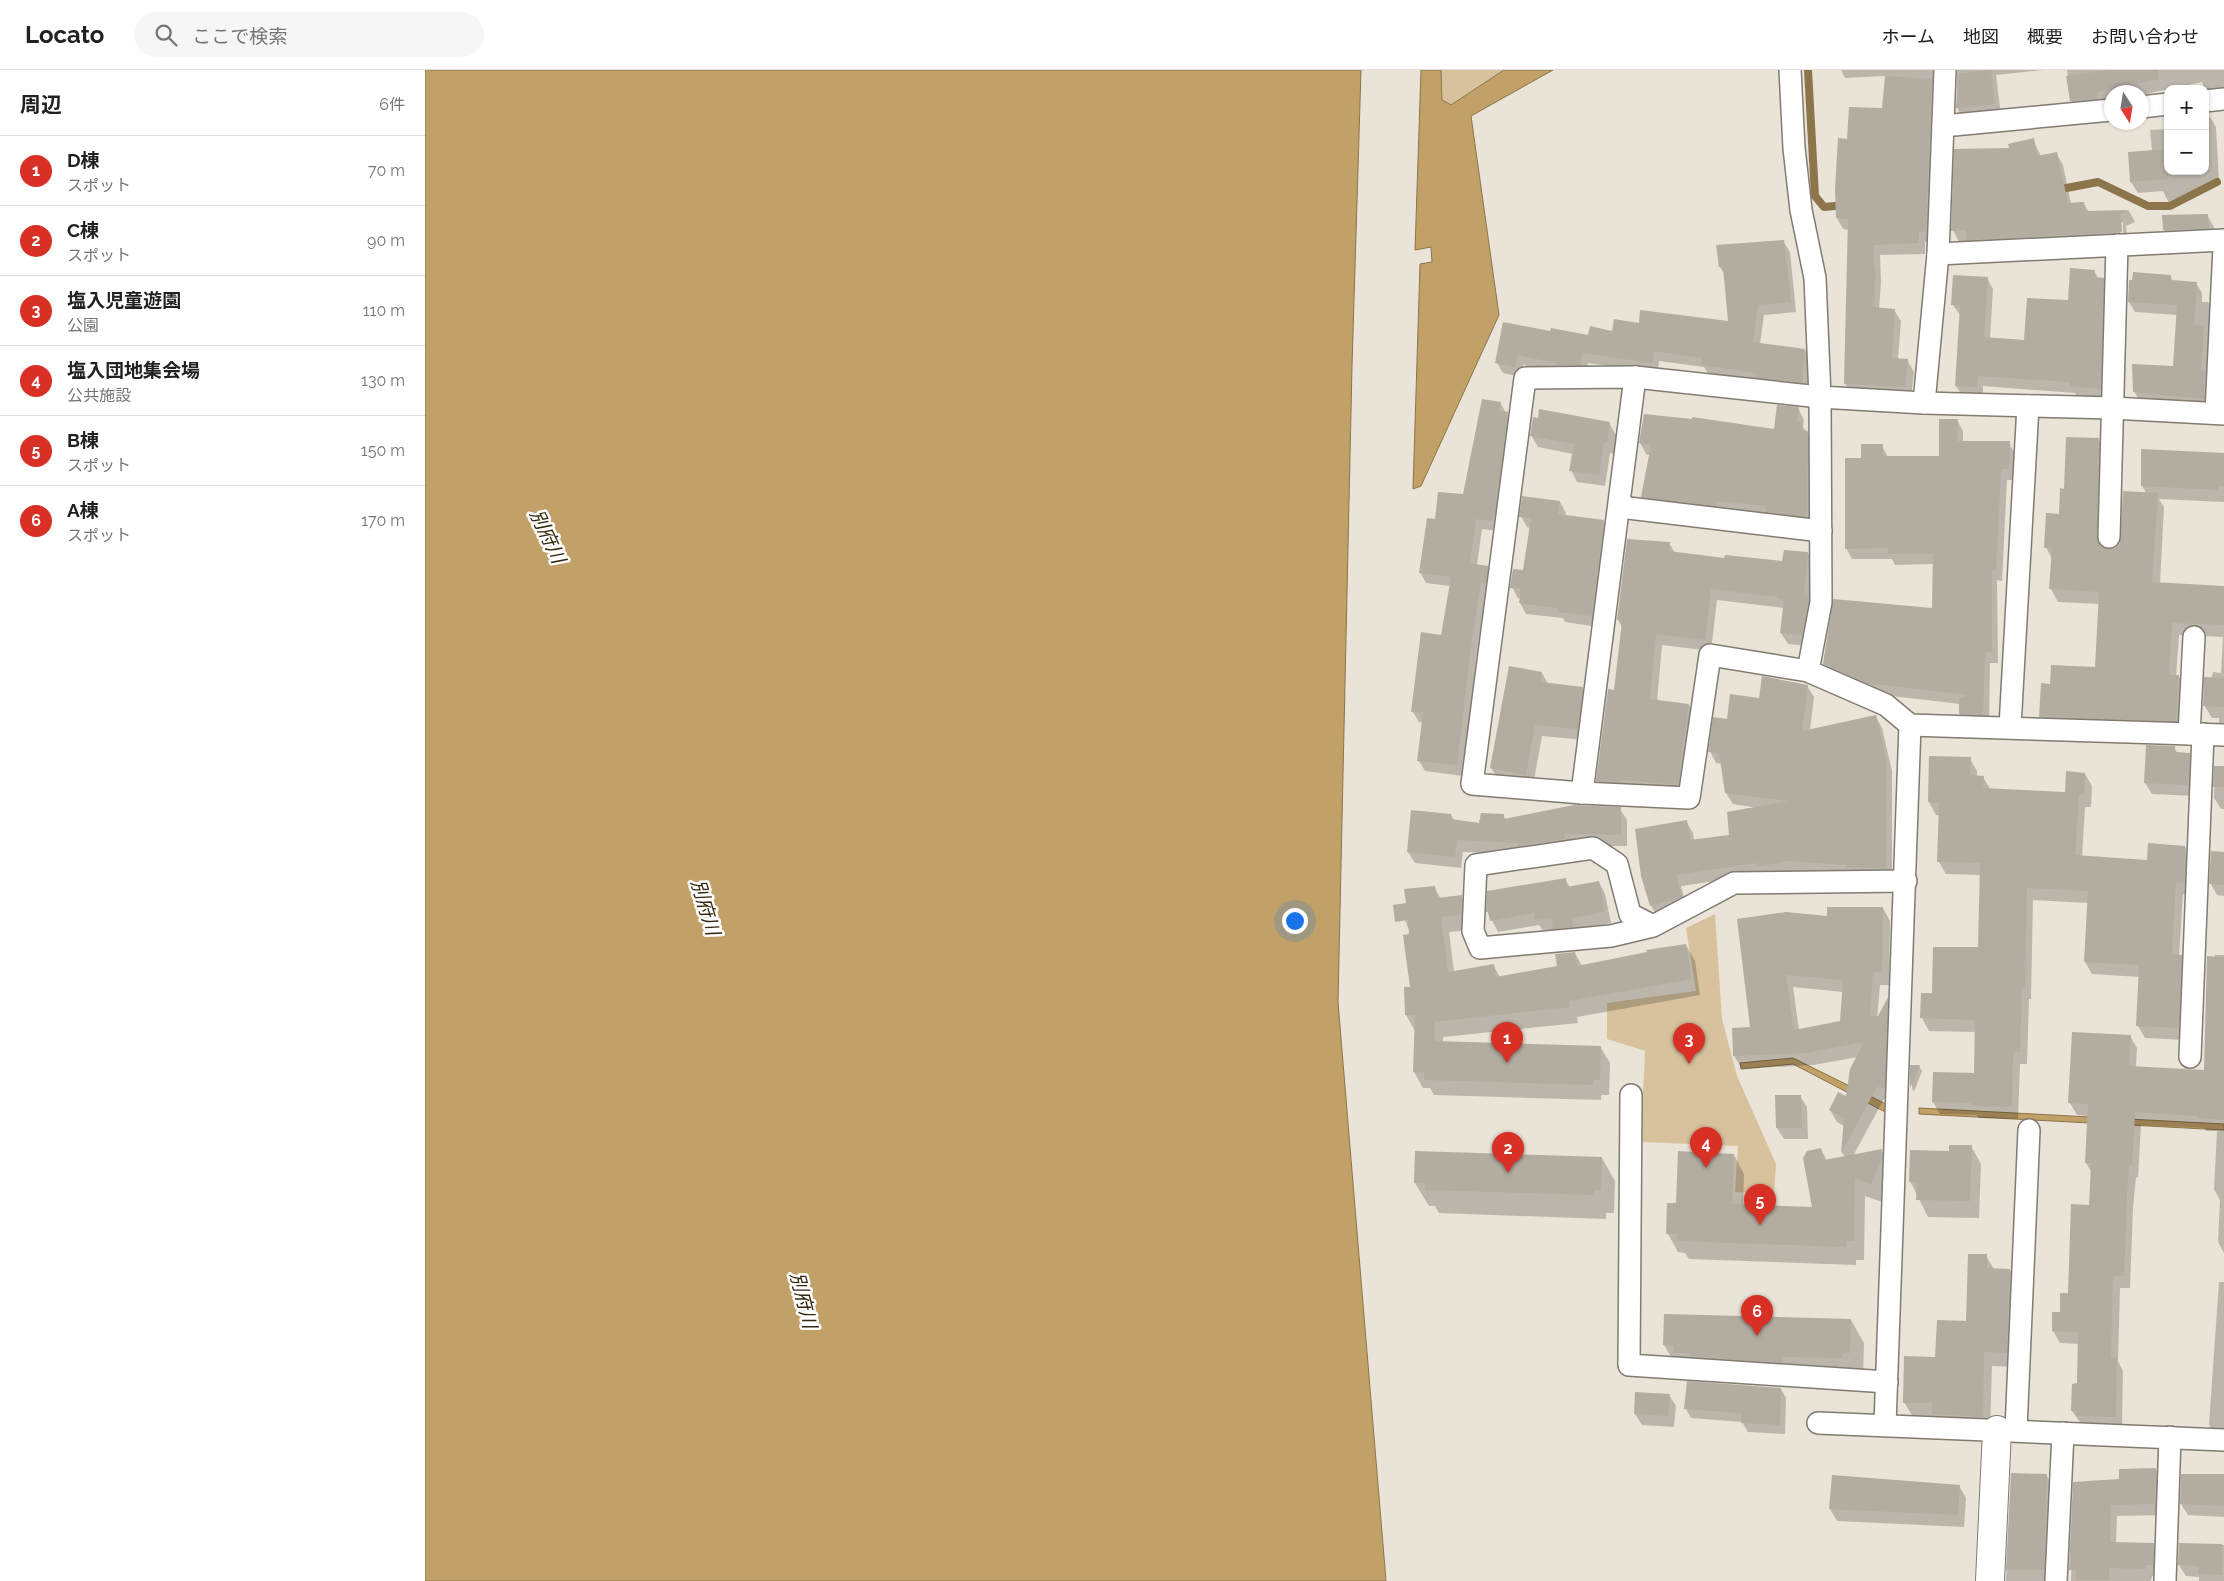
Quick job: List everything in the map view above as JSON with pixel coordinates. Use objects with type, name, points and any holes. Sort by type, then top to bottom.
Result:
[{"type":"street","points":[[1790,70],[1796,166],[1801,210],[1815,278],[1821,397],[1821,602],[1808,671]]},
{"type":"street","points":[[1924,403],[1939,254],[1945,70]]},
{"type":"street","points":[[2209,101],[2224,99]]},
{"type":"street","points":[[2149,106],[2164,104]]},
{"type":"street","points":[[1943,126],[2104,111]]},
{"type":"street","points":[[1939,254],[2224,240]]},
{"type":"street","points":[[2109,537],[2117,245]]},
{"type":"street","points":[[2224,247],[2220,413],[1924,403],[1821,397],[1635,376],[1525,378],[1473,784],[1581,793],[1689,798],[1709,655],[1808,671],[1886,705],[1911,725],[2224,735]]},
{"type":"street","points":[[1581,793],[1620,507],[1635,376]]},
{"type":"street","points":[[2010,727],[2028,406]]},
{"type":"street","points":[[1620,507],[1821,531]]},
{"type":"street","points":[[2190,1057],[2196,734],[2194,636]]},
{"type":"street","points":[[1885,1425],[1911,725]]},
{"type":"street","points":[[1653,926],[1630,914],[1617,864],[1593,848],[1476,865],[1473,931],[1480,948],[1611,936],[1653,926],[1734,884],[1906,881]]},
{"type":"street","points":[[1631,1095],[1629,1365],[1887,1382]]},
{"type":"street","points":[[1990,1581],[2006,1430],[2029,1130]]},
{"type":"street","points":[[1818,1423],[2224,1440]]},
{"type":"street","points":[[2056,1581],[2063,1432]]},
{"type":"street","points":[[2165,1581],[2170,1437]]},
{"type":"shaded area","points":[[1441,70],[1504,70],[1451,105],[1442,100]]},
{"type":"shaded area","points":[[1715,914],[1722,1019],[1737,1076],[1776,1164],[1774,1194],[1735,1192],[1738,1146],[1641,1142],[1645,1051],[1607,1039],[1607,1003],[1696,991],[1686,928]]},
{"type":"water","name":"別府川","points":[[425,70],[1361,70],[1352,366],[1338,1002],[1386,1581],[425,1581]]},
{"type":"water","points":[[1421,70],[1441,70],[1442,100],[1451,105],[1504,70],[1553,70],[1471,116],[1499,315],[1421,486],[1413,489],[1420,264],[1432,262],[1431,247],[1415,250]]},
{"type":"water","points":[[1793,1058],[1888,1105],[1889,1114],[1793,1064],[1741,1069],[1740,1063]]},
{"type":"water","points":[[1919,1108],[2224,1124],[2224,1130],[1919,1114]]},
{"type":"building","points":[[1991,70],[1995,104],[1956,108],[1958,74]]},
{"type":"building","points":[[2109,70],[2158,70],[2159,79],[2130,85],[2104,85],[2104,90],[2096,92],[2097,99],[2070,101],[2066,76]]},
{"type":"building","points":[[1885,76],[1932,79],[1926,231],[1919,232],[1919,243],[1874,245],[1874,270],[1876,271],[1873,307],[1895,309],[1892,358],[1908,359],[1905,387],[1844,384],[1848,219],[1836,218],[1835,189],[1838,138],[1847,139],[1849,107],[1882,108]]},
{"type":"building","points":[[2034,138],[2037,156],[2057,152],[2068,203],[2084,202],[2085,211],[2129,210],[2118,215],[2121,215],[2122,232],[1966,240],[1966,230],[1951,231],[1954,149],[2009,148],[2008,144]]},
{"type":"building","points":[[2164,149],[2164,175],[2168,175],[2168,179],[2130,182],[2128,152]]},
{"type":"building","points":[[2208,214],[2209,228],[2163,230],[2162,215]]},
{"type":"building","points":[[1784,240],[1791,302],[1758,305],[1753,342],[1805,349],[1802,382],[1756,378],[1757,373],[1701,365],[1702,358],[1654,351],[1652,363],[1582,353],[1580,365],[1557,365],[1557,363],[1517,355],[1515,367],[1495,363],[1503,322],[1550,331],[1551,328],[1588,335],[1590,326],[1612,331],[1614,319],[1639,323],[1640,310],[1728,321],[1723,267],[1719,267],[1716,245]]},
{"type":"building","points":[[2070,268],[2095,270],[2094,277],[2104,278],[2101,389],[2070,386],[2070,382],[1978,376],[1977,387],[1955,386],[1960,305],[1951,305],[1953,275],[1988,277],[1984,337],[2024,340],[2027,298],[2068,300]]},
{"type":"building","points":[[2133,272],[2171,275],[2171,280],[2197,282],[2194,325],[2204,326],[2201,371],[2205,371],[2204,399],[2133,392],[2132,364],[2173,366],[2177,305],[2128,302],[2129,280],[2132,280]]},
{"type":"building","points":[[1482,399],[1501,402],[1499,411],[1508,412],[1495,513],[1492,521],[1476,519],[1470,563],[1488,566],[1486,584],[1481,583],[1472,639],[1457,765],[1417,761],[1423,713],[1411,712],[1421,632],[1441,635],[1451,577],[1419,573],[1427,518],[1435,519],[1438,492],[1463,494]]},
{"type":"building","points":[[1777,405],[1799,407],[1797,421],[1802,422],[1801,430],[1808,431],[1807,517],[1765,512],[1766,506],[1716,501],[1716,506],[1641,497],[1651,445],[1639,443],[1644,414],[1692,419],[1692,417],[1774,429]]},
{"type":"building","points":[[1539,409],[1610,422],[1607,443],[1604,442],[1599,475],[1569,471],[1574,444],[1530,436],[1533,417],[1538,418]]},
{"type":"building","points":[[1939,419],[1958,419],[1957,441],[2010,441],[2009,469],[2001,469],[1996,570],[1992,570],[1992,652],[1985,652],[1983,715],[1959,714],[1959,698],[1969,695],[1867,683],[1823,664],[1833,599],[1932,608],[1933,554],[1888,554],[1888,548],[1845,549],[1845,458],[1861,458],[1861,444],[1883,444],[1883,456],[1939,456]]},
{"type":"building","points":[[2066,437],[2099,438],[2097,537],[2102,547],[2115,548],[2120,543],[2123,491],[2158,493],[2152,582],[2224,586],[2224,625],[2172,623],[2169,675],[2179,675],[2176,721],[2039,717],[2041,683],[2050,684],[2051,665],[2095,667],[2099,592],[2049,589],[2052,548],[2044,548],[2046,513],[2059,514],[2060,488],[2064,489]]},
{"type":"building","points":[[2141,449],[2224,453],[2224,486],[2218,486],[2218,490],[2141,486]]},
{"type":"building","points":[[1522,496],[1560,501],[1558,514],[1604,520],[1592,616],[1558,612],[1558,608],[1519,603],[1521,589],[1510,588],[1513,569],[1523,570],[1531,518],[1519,517]]},
{"type":"building","points":[[1627,539],[1670,542],[1669,551],[1724,558],[1725,555],[1782,561],[1784,550],[1808,552],[1804,595],[1808,596],[1809,601],[1802,635],[1780,633],[1784,599],[1711,589],[1705,640],[1656,634],[1650,699],[1689,704],[1678,785],[1621,780],[1621,782],[1596,781],[1608,689],[1614,690],[1622,621],[1617,620]]},
{"type":"building","points":[[1509,666],[1542,672],[1541,682],[1583,687],[1578,729],[1535,725],[1526,775],[1490,768]]},
{"type":"building","points":[[1762,676],[1808,685],[1802,731],[1876,715],[1886,758],[1886,868],[1846,868],[1846,865],[1788,861],[1757,867],[1756,863],[1676,875],[1682,897],[1650,906],[1641,876],[1635,829],[1687,820],[1690,840],[1729,835],[1727,812],[1789,801],[1725,793],[1719,753],[1708,752],[1713,717],[1727,719],[1730,694],[1759,698]]},
{"type":"building","points":[[2204,677],[2224,678],[2224,707],[2203,706]]},
{"type":"building","points":[[2146,745],[2175,746],[2175,752],[2190,753],[2188,785],[2144,783]]},
{"type":"building","points":[[1929,756],[1971,757],[1970,775],[1984,776],[1983,788],[2065,792],[2066,771],[2085,773],[2084,795],[2079,795],[2075,855],[2147,860],[2148,843],[2185,846],[2185,883],[2176,882],[2172,954],[2182,955],[2179,1028],[2136,1026],[2139,965],[2084,962],[2088,891],[2027,888],[2025,987],[2022,987],[2020,1052],[2013,1052],[2012,1107],[1971,1106],[1971,1103],[1932,1102],[1933,1072],[1974,1073],[1975,1020],[1920,1018],[1921,993],[1932,993],[1933,947],[1978,947],[1980,863],[1937,862],[1939,803],[1928,802]]},
{"type":"building","points":[[2214,766],[2224,766],[2224,787],[2213,787]]},
{"type":"building","points":[[1574,805],[1621,807],[1621,835],[1564,834],[1565,839],[1518,846],[1517,843],[1457,840],[1455,857],[1407,852],[1411,810],[1451,814],[1451,819],[1479,823],[1481,813],[1504,814],[1504,819]]},
{"type":"building","points":[[2211,851],[2224,852],[2224,885],[2209,884]]},
{"type":"building","points":[[1566,878],[1567,887],[1599,881],[1605,912],[1572,918],[1573,927],[1553,929],[1552,918],[1535,920],[1534,913],[1490,921],[1488,912],[1486,912],[1487,891]]},
{"type":"building","points":[[1435,886],[1437,898],[1462,895],[1461,915],[1441,917],[1448,972],[1494,964],[1496,977],[1557,966],[1555,954],[1575,952],[1577,966],[1647,952],[1646,950],[1686,944],[1692,979],[1569,1001],[1570,1007],[1434,1022],[1435,1041],[1601,1046],[1600,1080],[1593,1080],[1593,1085],[1424,1080],[1424,1073],[1413,1072],[1415,1015],[1405,1015],[1404,987],[1410,987],[1403,935],[1409,934],[1408,920],[1395,922],[1393,905],[1406,903],[1404,889]]},
{"type":"building","points":[[1827,907],[1883,907],[1882,972],[1873,972],[1870,1016],[1878,1016],[1888,997],[1885,1088],[1877,1087],[1841,1153],[1844,1118],[1829,1110],[1838,1092],[1846,1096],[1850,1069],[1864,1042],[1805,1053],[1733,1056],[1732,1028],[1750,1027],[1737,919],[1786,912],[1827,916]],"holes":[[[1786,975],[1843,980],[1840,1021],[1794,1030]]]},
{"type":"building","points":[[2207,956],[2224,957],[2224,1120],[2198,1118],[2198,1116],[2135,1112],[2132,1165],[2129,1165],[2124,1276],[2113,1276],[2111,1357],[2117,1357],[2116,1417],[2076,1416],[2076,1411],[2071,1411],[2072,1384],[2077,1383],[2078,1332],[2052,1331],[2052,1312],[2060,1312],[2060,1293],[2068,1293],[2071,1204],[2089,1205],[2091,1163],[2085,1163],[2088,1104],[2068,1103],[2072,1032],[2131,1035],[2129,1066],[2204,1070]]},
{"type":"building","points":[[1910,1065],[1920,1065],[1910,1088]]},
{"type":"building","points":[[1775,1095],[1801,1095],[1802,1128],[1776,1128]]},
{"type":"building","points":[[1949,1145],[1972,1145],[1970,1201],[1916,1200],[1917,1182],[1909,1182],[1910,1150],[1949,1151]]},
{"type":"building","points":[[1821,1148],[1824,1160],[1882,1149],[1882,1158],[1871,1185],[1855,1178],[1854,1241],[1846,1241],[1846,1247],[1677,1241],[1677,1234],[1666,1234],[1667,1203],[1676,1203],[1678,1151],[1734,1154],[1732,1204],[1812,1207],[1803,1158],[1807,1151]]},
{"type":"building","points":[[1415,1151],[1602,1157],[1601,1190],[1594,1190],[1594,1195],[1425,1190],[1425,1183],[1414,1183]]},
{"type":"building","points":[[1968,1254],[1987,1254],[1987,1268],[2010,1269],[2007,1353],[1984,1352],[1983,1417],[1932,1414],[1932,1403],[1903,1403],[1904,1356],[1935,1357],[1937,1320],[1966,1321]]},
{"type":"building","points":[[1664,1314],[1851,1319],[1850,1353],[1843,1353],[1842,1358],[1783,1357],[1782,1363],[1689,1356],[1689,1353],[1673,1353],[1674,1346],[1663,1345]]},
{"type":"building","points":[[1687,1381],[1781,1388],[1780,1425],[1741,1423],[1741,1413],[1684,1409]]},
{"type":"building","points":[[1635,1392],[1670,1394],[1668,1416],[1634,1414]]},
{"type":"building","points":[[2156,1468],[2155,1504],[2111,1505],[2110,1542],[2154,1543],[2153,1565],[2146,1565],[2146,1569],[2109,1568],[2109,1580],[2076,1580],[2076,1570],[2069,1570],[2073,1482],[2119,1479],[2119,1469]]},
{"type":"building","points":[[2011,1473],[2047,1474],[2044,1570],[2006,1570]]},
{"type":"building","points":[[2181,1474],[2224,1474],[2224,1506],[2180,1504]]},
{"type":"building","points":[[1832,1475],[1960,1485],[1958,1515],[1829,1509]]},
{"type":"building","points":[[2179,1543],[2222,1544],[2222,1575],[2198,1574],[2199,1566],[2178,1565]]},
{"type":"waterway","points":[[1808,70],[1815,196],[1824,207],[1846,205]]},
{"type":"waterway","points":[[2056,190],[2098,182],[2148,206],[2170,206],[2217,182]]},
{"type":"place","name":"D棟","points":[[1507,1063]]},
{"type":"place","name":"塩入児童遊園","points":[[1689,1064]]},
{"type":"place","name":"塩入団地集会場","points":[[1706,1168]]},
{"type":"place","name":"C棟","points":[[1508,1173]]},
{"type":"place","name":"B棟","points":[[1760,1225]]},
{"type":"place","name":"A棟","points":[[1757,1336]]}]
